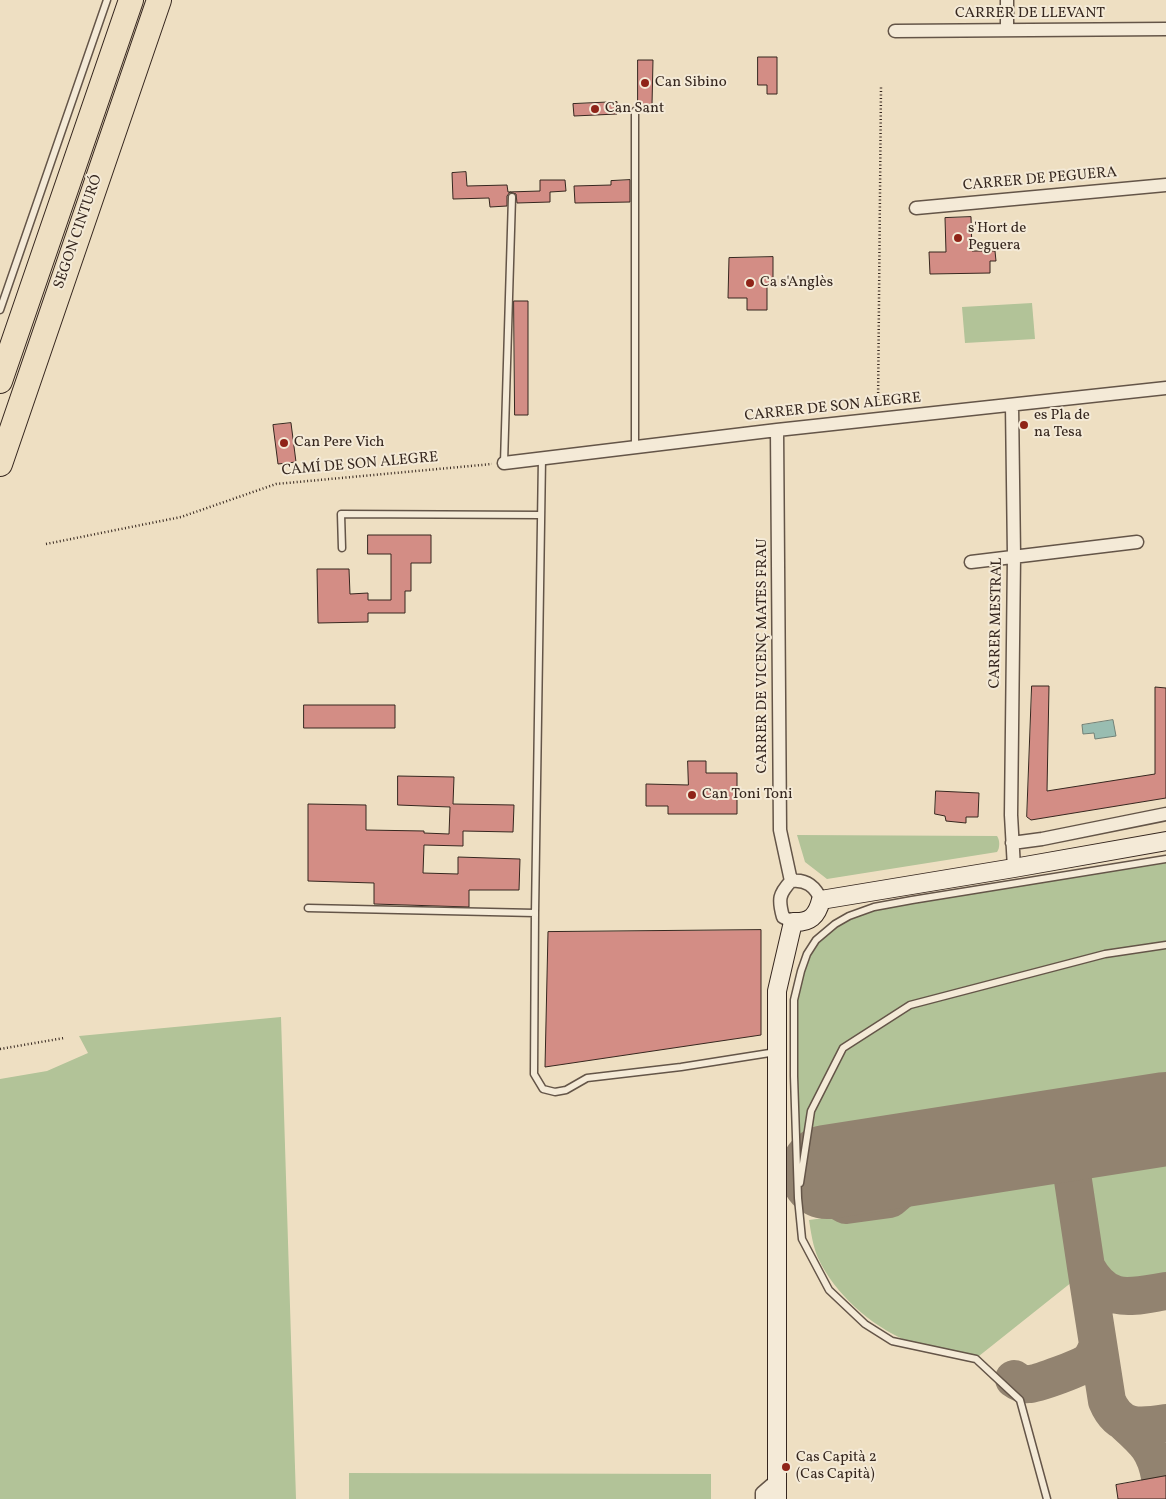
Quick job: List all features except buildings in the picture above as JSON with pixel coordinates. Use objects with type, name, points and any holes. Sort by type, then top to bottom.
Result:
[{"type":"highway","name":"SEGON CINTURÓ","points":[[0,381],[131,0]]},
{"type":"highway","name":"SEGON CINTURÓ","points":[[0,464],[159,0]]},
{"type":"street","points":[[1007,0],[1007,30]]},
{"type":"street","name":"CARRER DE LLEVANT","points":[[895,31],[1166,29]]},
{"type":"street","name":"CARRER DE PEGUERA","points":[[916,208],[1166,185]]},
{"type":"street","name":"CARRER DE SON ALEGRE","points":[[504,463],[777,430],[1166,388]]},
{"type":"street","name":"CARRER MESTRAL","points":[[1012,404],[1014,556],[1012,843],[1014,868]]},
{"type":"street","name":"CARRER DE VICENÇ MATES FRAU","points":[[777,430],[780,830],[791,880]]},
{"type":"street","points":[[971,562],[1136,542]]},
{"type":"street","points":[[1012,843],[1042,839],[1166,814]]},
{"type":"street","points":[[821,900],[1014,868],[1166,840]]},
{"type":"street","points":[[791,880],[802,880],[816,890],[821,900],[818,910],[811,918],[802,923],[793,922],[783,916],[779,902],[783,890],[791,880]]},
{"type":"street","points":[[767,1497],[777,1480],[777,991],[793,922]]},
{"type":"lane","points":[[0,310],[106,0]]},
{"type":"lane","points":[[635,111],[636,447]]},
{"type":"lane","points":[[504,463],[512,197]]},
{"type":"lane","points":[[542,458],[534,1074],[543,1089],[554,1092],[566,1090],[586,1078],[681,1067],[777,1052]]},
{"type":"lane","points":[[342,548],[341,514],[541,516]]},
{"type":"lane","points":[[1046,1499],[1020,1400],[976,1359],[892,1341],[865,1324],[829,1290],[802,1239],[798,1198],[794,1085],[794,1000],[807,954],[816,940],[835,924],[849,916],[874,907],[965,890],[1015,884],[1166,859]]},
{"type":"lane","points":[[308,908],[535,913]]},
{"type":"lane","points":[[798,1198],[811,1111],[844,1048],[910,1005],[1105,954],[1166,945]]},
{"type":"path","points":[[878,419],[881,87]]},
{"type":"path","name":"CAMÍ DE SON ALEGRE","points":[[46,544],[181,517],[276,484],[504,463]]},
{"type":"path","points":[[0,1049],[64,1038]]},
{"type":"green space","points":[[1032,303],[1035,339],[965,343],[962,307]]},
{"type":"green space","points":[[797,835],[997,836],[999,848],[997,852],[827,879],[805,862]]},
{"type":"green space","points":[[1166,859],[1166,1094],[801,1149],[794,1094],[794,1028],[801,971],[816,940],[835,924],[874,907]]},
{"type":"green space","points":[[281,1017],[296,1499],[0,1499],[0,1079],[47,1071],[88,1053],[79,1036]]},
{"type":"green space","points":[[1166,1143],[1166,1278],[1142,1283],[1129,1283],[1112,1273],[1096,1256],[1085,1182],[1090,1167],[1098,1159],[1110,1152]]},
{"type":"green space","points":[[1030,1164],[1050,1173],[1057,1179],[1063,1189],[1077,1278],[979,1356],[912,1343],[893,1334],[867,1317],[844,1296],[825,1271],[818,1258],[813,1244],[809,1220],[893,1209],[930,1178]]},
{"type":"green space","points":[[349,1473],[711,1474],[711,1499],[349,1499]]},
{"type":"water","points":[[1113,720],[1116,736],[1095,739],[1094,733],[1083,734],[1082,725]]},
{"type":"taxiway","points":[[1104,1130],[1082,1143],[1071,1167],[1086,1267],[1102,1288],[1111,1293],[1130,1296],[1166,1291]]},
{"type":"taxiway","points":[[949,1154],[898,1162],[861,1152],[845,1153],[836,1158],[831,1164],[827,1172],[827,1187],[835,1199],[846,1205],[890,1199],[934,1162],[949,1154],[1033,1142],[1051,1146],[1064,1157],[1071,1167]]},
{"type":"taxiway","points":[[1086,1267],[1107,1401],[1112,1410],[1124,1422],[1139,1425],[1166,1423]]},
{"type":"taxiway","points":[[1014,1379],[1023,1384],[1029,1384],[1069,1371],[1090,1360],[1098,1344]]},
{"type":"taxiway","points":[[1124,1422],[1152,1452],[1160,1477]]},
{"type":"runway","points":[[827,1172],[1166,1119]]},
{"type":"place","name":"Can Sibino","points":[[645,83]]},
{"type":"place","name":"Can Sant","points":[[595,109]]},
{"type":"place","name":"s'Hort de Peguera","points":[[958,238]]},
{"type":"place","name":"Ca s'Anglès","points":[[750,283]]},
{"type":"place","name":"es Pla de na Tesa","points":[[1024,425]]},
{"type":"place","name":"Can Pere Vich","points":[[284,443]]},
{"type":"place","name":"Can Toni Toni","points":[[692,795]]},
{"type":"place","name":"Cas Capità 2 (Cas Capità)","points":[[786,1467]]}]
